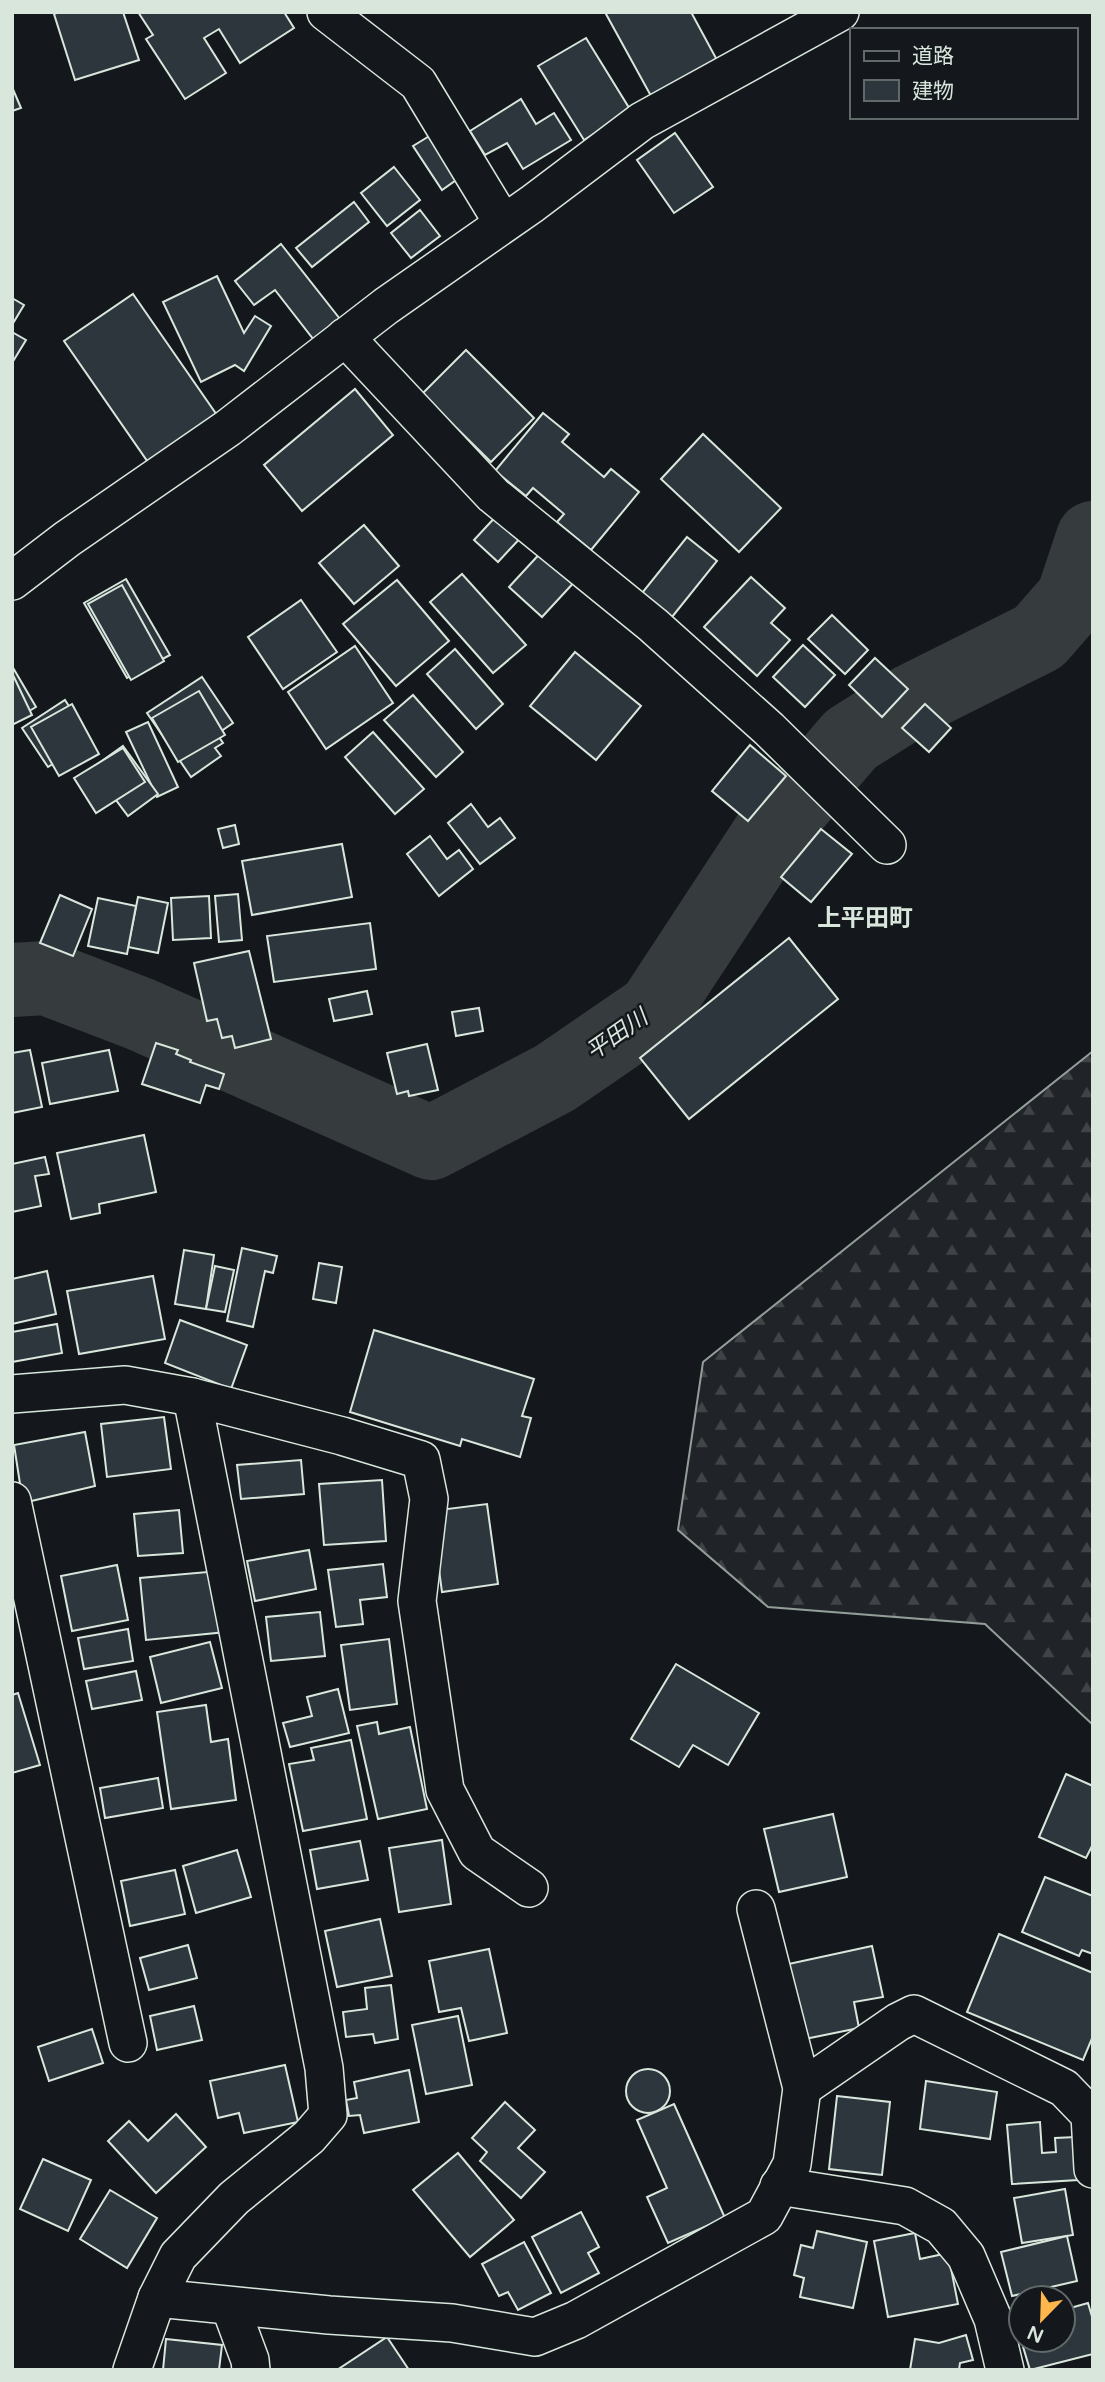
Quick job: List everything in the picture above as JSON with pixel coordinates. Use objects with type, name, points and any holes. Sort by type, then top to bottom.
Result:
[{"type":"street","points":[[326,12],[418,83],[503,223]]},
{"type":"street","points":[[12,581],[67,539],[228,428],[386,306],[642,121],[840,12]]},
{"type":"street","points":[[345,337],[493,495],[653,625],[769,729],[887,845]]},
{"type":"street","points":[[12,1394],[125,1385],[192,1397],[342,1436],[421,1461],[429,1499],[417,1601],[445,1790],[477,1852],[529,1888]]},
{"type":"street","points":[[132,2370],[157,2298],[178,2256],[234,2199],[309,2137],[328,2115],[324,2068],[192,1397]]},
{"type":"street","points":[[12,1501],[128,2043]]},
{"type":"street","points":[[157,2298],[452,2323],[535,2337],[576,2320],[764,2216],[792,2164],[802,2088],[756,1909]]},
{"type":"street","points":[[802,2088],[898,2022],[914,2014],[1064,2088],[1088,2097],[1093,2169]]},
{"type":"street","points":[[779,2186],[905,2206],[941,2226],[966,2256],[993,2319],[1005,2370]]},
{"type":"street","points":[[230,2305],[250,2360],[251,2370]]},
{"type":"green space","points":[[1093,1051],[1093,1725],[985,1624],[768,1607],[678,1530],[703,1362]]},
{"type":"building","points":[[123,12],[139,60],[75,80],[54,14]]},
{"type":"building","points":[[138,12],[284,12],[294,28],[240,63],[219,29],[204,38],[226,73],[185,99],[146,39],[153,35]]},
{"type":"building","points":[[691,12],[717,60],[651,96],[606,14]]},
{"type":"building","points":[[586,38],[631,111],[584,140],[538,66]]},
{"type":"building","points":[[12,87],[21,108],[12,111]]},
{"type":"building","points":[[521,99],[536,124],[554,113],[571,140],[523,169],[507,143],[485,155],[470,131]]},
{"type":"building","points":[[675,133],[713,187],[674,213],[637,160]]},
{"type":"building","points":[[431,135],[459,178],[442,190],[413,146]]},
{"type":"building","points":[[394,167],[420,200],[387,226],[361,193]]},
{"type":"building","points":[[354,202],[369,222],[312,267],[296,248]]},
{"type":"building","points":[[420,210],[440,236],[411,258],[391,233]]},
{"type":"building","points":[[281,244],[340,319],[314,340],[275,290],[254,305],[235,281]]},
{"type":"building","points":[[217,276],[244,333],[255,316],[271,326],[244,371],[235,365],[201,382],[163,302]]},
{"type":"building","points":[[133,294],[219,418],[150,465],[64,341]]},
{"type":"building","points":[[12,298],[24,305],[12,325]]},
{"type":"building","points":[[12,332],[26,340],[12,363]]},
{"type":"building","points":[[466,350],[534,418],[491,462],[422,394]]},
{"type":"building","points":[[355,389],[393,435],[302,511],[264,465]]},
{"type":"building","points":[[543,413],[569,434],[562,442],[604,477],[611,469],[639,492],[591,550],[557,522],[564,514],[533,488],[526,496],[495,471]]},
{"type":"building","points":[[703,434],[781,508],[739,552],[661,479]]},
{"type":"building","points":[[500,512],[524,534],[498,562],[474,540]]},
{"type":"building","points":[[364,525],[399,566],[354,604],[319,563]]},
{"type":"building","points":[[687,537],[717,561],[672,617],[642,593]]},
{"type":"building","points":[[545,548],[578,578],[542,617],[509,587]]},
{"type":"building","points":[[462,574],[526,645],[493,673],[430,602]]},
{"type":"building","points":[[751,577],[785,608],[771,623],[790,640],[757,676],[704,627]]},
{"type":"building","points":[[126,579],[170,655],[127,678],[84,603]]},
{"type":"building","points":[[397,580],[449,641],[396,686],[343,624]]},
{"type":"building","points":[[122,585],[164,661],[131,680],[88,604]]},
{"type":"building","points":[[301,600],[337,652],[283,689],[248,637]]},
{"type":"building","points":[[832,615],[868,650],[845,674],[808,639]]},
{"type":"building","points":[[803,645],[835,675],[805,707],[773,677]]},
{"type":"building","points":[[355,646],[393,703],[326,749],[288,692]]},
{"type":"building","points":[[455,649],[503,704],[476,729],[427,674]]},
{"type":"building","points":[[575,652],[641,706],[596,760],[530,706]]},
{"type":"building","points":[[875,658],[908,689],[882,717],[849,685]]},
{"type":"building","points":[[12,666],[36,707],[12,721]]},
{"type":"building","points":[[12,673],[32,715],[12,725]]},
{"type":"building","points":[[202,677],[233,723],[217,734],[223,743],[215,748],[221,756],[191,777],[147,713]]},
{"type":"building","points":[[199,691],[225,735],[178,762],[152,718]]},
{"type":"building","points":[[413,695],[463,752],[436,777],[384,720]]},
{"type":"building","points":[[65,700],[91,740],[48,767],[22,728]]},
{"type":"building","points":[[72,704],[99,754],[59,776],[31,727]]},
{"type":"building","points":[[925,704],[951,728],[929,752],[902,728]]},
{"type":"building","points":[[148,722],[178,787],[157,797],[126,732]]},
{"type":"building","points":[[373,732],[424,789],[395,814],[345,757]]},
{"type":"building","points":[[750,745],[786,776],[748,821],[712,791]]},
{"type":"building","points":[[123,746],[158,794],[128,816],[92,768]]},
{"type":"building","points":[[123,748],[145,782],[96,813],[74,778]]},
{"type":"building","points":[[471,804],[488,827],[500,818],[515,838],[480,864],[448,823]]},
{"type":"building","points":[[235,825],[239,844],[223,848],[218,829]]},
{"type":"building","points":[[821,829],[852,854],[811,902],[781,877]]},
{"type":"building","points":[[430,836],[447,859],[459,850],[473,869],[439,896],[407,854]]},
{"type":"building","points":[[342,844],[352,897],[252,915],[242,861]]},
{"type":"building","points":[[238,894],[242,940],[219,942],[215,896]]},
{"type":"building","points":[[60,895],[92,909],[73,956],[40,943]]},
{"type":"building","points":[[209,896],[211,938],[173,940],[171,898]]},
{"type":"building","points":[[138,897],[168,903],[158,953],[128,947]]},
{"type":"building","points":[[98,898],[136,906],[127,954],[88,946]]},
{"type":"building","points":[[370,923],[376,969],[274,982],[267,936]]},
{"type":"building","points":[[789,938],[838,999],[689,1119],[640,1058]]},
{"type":"building","points":[[249,951],[271,1039],[235,1048],[232,1036],[222,1038],[217,1019],[207,1021],[194,963]]},
{"type":"building","points":[[367,991],[372,1014],[334,1021],[329,999]]},
{"type":"building","points":[[479,1008],[483,1031],[456,1036],[452,1012]]},
{"type":"building","points":[[156,1043],[178,1050],[176,1054],[191,1060],[190,1062],[224,1074],[219,1089],[206,1085],[200,1103],[142,1084]]},
{"type":"building","points":[[427,1044],[438,1090],[409,1096],[408,1091],[397,1094],[387,1053]]},
{"type":"building","points":[[30,1050],[42,1107],[12,1113],[12,1053]]},
{"type":"building","points":[[109,1050],[118,1091],[50,1104],[42,1063]]},
{"type":"building","points":[[144,1135],[156,1192],[99,1204],[100,1213],[71,1219],[57,1153]]},
{"type":"building","points":[[45,1157],[49,1174],[35,1176],[41,1206],[12,1212],[12,1164]]},
{"type":"building","points":[[242,1248],[277,1256],[273,1273],[265,1271],[253,1327],[227,1321]]},
{"type":"building","points":[[184,1250],[214,1255],[206,1309],[175,1304]]},
{"type":"building","points":[[319,1263],[342,1267],[336,1303],[313,1299]]},
{"type":"building","points":[[215,1266],[234,1270],[225,1312],[206,1309]]},
{"type":"building","points":[[47,1271],[56,1314],[12,1324],[12,1279]]},
{"type":"building","points":[[153,1276],[165,1339],[79,1354],[67,1291]]},
{"type":"building","points":[[180,1320],[247,1345],[231,1389],[165,1363]]},
{"type":"building","points":[[57,1324],[62,1353],[12,1362],[12,1332]]},
{"type":"building","points":[[374,1330],[534,1379],[522,1416],[531,1418],[520,1457],[462,1439],[460,1446],[350,1412]]},
{"type":"building","points":[[164,1417],[171,1469],[107,1477],[101,1424]]},
{"type":"building","points":[[85,1432],[95,1486],[23,1503],[14,1445]]},
{"type":"building","points":[[301,1460],[304,1494],[241,1499],[237,1465]]},
{"type":"building","points":[[382,1480],[386,1541],[324,1545],[319,1484]]},
{"type":"building","points":[[487,1504],[498,1584],[442,1592],[431,1511]]},
{"type":"building","points":[[179,1510],[183,1553],[138,1556],[134,1514]]},
{"type":"building","points":[[309,1550],[316,1589],[255,1601],[247,1561]]},
{"type":"building","points":[[383,1564],[387,1597],[360,1600],[363,1624],[336,1627],[328,1570]]},
{"type":"building","points":[[117,1565],[128,1620],[72,1631],[61,1576]]},
{"type":"building","points":[[219,1571],[226,1632],[146,1640],[140,1578]]},
{"type":"building","points":[[320,1612],[325,1656],[271,1661],[266,1617]]},
{"type":"building","points":[[128,1629],[133,1661],[84,1669],[78,1638]]},
{"type":"building","points":[[389,1639],[397,1704],[350,1710],[341,1645]]},
{"type":"building","points":[[210,1642],[222,1688],[161,1703],[150,1657]]},
{"type":"building","points":[[676,1664],[759,1713],[728,1765],[693,1745],[679,1767],[631,1739]]},
{"type":"building","points":[[136,1671],[142,1700],[92,1709],[86,1681]]},
{"type":"building","points":[[338,1689],[349,1733],[290,1747],[283,1723],[312,1716],[307,1697]]},
{"type":"building","points":[[18,1693],[40,1765],[12,1773],[12,1695]]},
{"type":"building","points":[[206,1705],[211,1742],[228,1739],[236,1800],[171,1809],[157,1712]]},
{"type":"building","points":[[377,1722],[379,1734],[410,1727],[427,1809],[378,1819],[357,1726]]},
{"type":"building","points":[[351,1740],[367,1819],[303,1831],[289,1764],[314,1760],[311,1748]]},
{"type":"building","points":[[1066,1774],[1093,1786],[1093,1844],[1086,1858],[1039,1837]]},
{"type":"building","points":[[158,1778],[163,1808],[105,1818],[100,1788]]},
{"type":"building","points":[[833,1814],[847,1877],[779,1892],[764,1829]]},
{"type":"building","points":[[442,1840],[451,1904],[399,1912],[389,1848]]},
{"type":"building","points":[[360,1841],[368,1880],[317,1889],[310,1850]]},
{"type":"building","points":[[237,1850],[251,1897],[196,1913],[183,1866]]},
{"type":"building","points":[[175,1870],[185,1914],[130,1926],[121,1881]]},
{"type":"building","points":[[1045,1877],[1093,1896],[1093,1954],[1082,1950],[1079,1956],[1022,1932]]},
{"type":"building","points":[[380,1919],[392,1976],[337,1987],[325,1931]]},
{"type":"building","points":[[999,1934],[1093,1973],[1093,2036],[1083,2060],[967,2012]]},
{"type":"building","points":[[188,1945],[197,1978],[149,1990],[140,1958]]},
{"type":"building","points":[[872,1946],[883,1997],[854,2002],[859,2028],[800,2040],[784,1965]]},
{"type":"building","points":[[489,1949],[507,2033],[469,2041],[461,2008],[439,2012],[429,1961]]},
{"type":"building","points":[[391,1985],[398,2039],[375,2043],[373,2034],[346,2037],[343,2012],[367,2009],[365,1988]]},
{"type":"building","points":[[194,2006],[202,2040],[157,2050],[150,2016]]},
{"type":"building","points":[[458,2016],[472,2085],[426,2094],[412,2025]]},
{"type":"building","points":[[92,2029],[103,2063],[49,2081],[38,2047]]},
{"type":"building","points":[[285,2065],[298,2122],[244,2133],[239,2113],[218,2118],[210,2081]]},
{"type":"building","points":[[648,2069],[664,2075],[670,2091],[664,2107],[648,2113],[632,2107],[626,2091],[632,2075]]},
{"type":"building","points":[[409,2070],[419,2122],[364,2133],[360,2115],[349,2116],[346,2100],[357,2098],[354,2082]]},
{"type":"building","points":[[926,2081],[997,2092],[990,2139],[920,2129]]},
{"type":"building","points":[[837,2096],[890,2102],[882,2175],[829,2169]]},
{"type":"building","points":[[505,2102],[535,2130],[518,2148],[545,2172],[521,2198],[480,2161],[487,2152],[472,2138]]},
{"type":"building","points":[[674,2104],[725,2218],[668,2243],[647,2197],[667,2188],[637,2120]]},
{"type":"building","points":[[176,2114],[206,2147],[156,2193],[108,2141],[129,2121],[148,2141]]},
{"type":"building","points":[[1040,2122],[1042,2153],[1056,2152],[1055,2138],[1076,2137],[1078,2180],[1012,2184],[1007,2125]]},
{"type":"building","points":[[458,2153],[514,2220],[470,2257],[413,2190]]},
{"type":"building","points":[[43,2159],[91,2180],[68,2231],[20,2209]]},
{"type":"building","points":[[1065,2189],[1073,2235],[1022,2243],[1014,2198]]},
{"type":"building","points":[[110,2190],[157,2218],[127,2268],[80,2239]]},
{"type":"building","points":[[581,2212],[599,2247],[588,2253],[599,2273],[561,2293],[532,2237]]},
{"type":"building","points":[[817,2231],[867,2242],[853,2308],[800,2297],[804,2278],[794,2275],[801,2245],[813,2248]]},
{"type":"building","points":[[915,2233],[920,2259],[948,2253],[958,2304],[888,2317],[874,2241]]},
{"type":"building","points":[[1067,2236],[1077,2281],[1064,2284],[1009,2284],[1001,2252]]},
{"type":"building","points":[[524,2242],[551,2293],[518,2310],[508,2292],[499,2296],[482,2264]]},
{"type":"building","points":[[1088,2303],[1093,2320],[1093,2354],[1030,2370],[1025,2354],[1077,2354],[1077,2306]]},
{"type":"building","points":[[966,2335],[973,2360],[960,2363],[959,2370],[910,2370],[915,2339],[939,2343]]},
{"type":"building","points":[[387,2337],[409,2370],[337,2370]]},
{"type":"building","points":[[166,2339],[222,2345],[219,2370],[163,2370]]},
{"type":"waterway","name":"平田川","points":[[12,980],[46,978],[140,1014],[431,1143],[555,1078],[654,1010],[770,833],[851,739],[913,700],[1039,637],[1073,598],[1093,538]]},
{"type":"district","name":"上平田町","points":[[865,918]]}]
